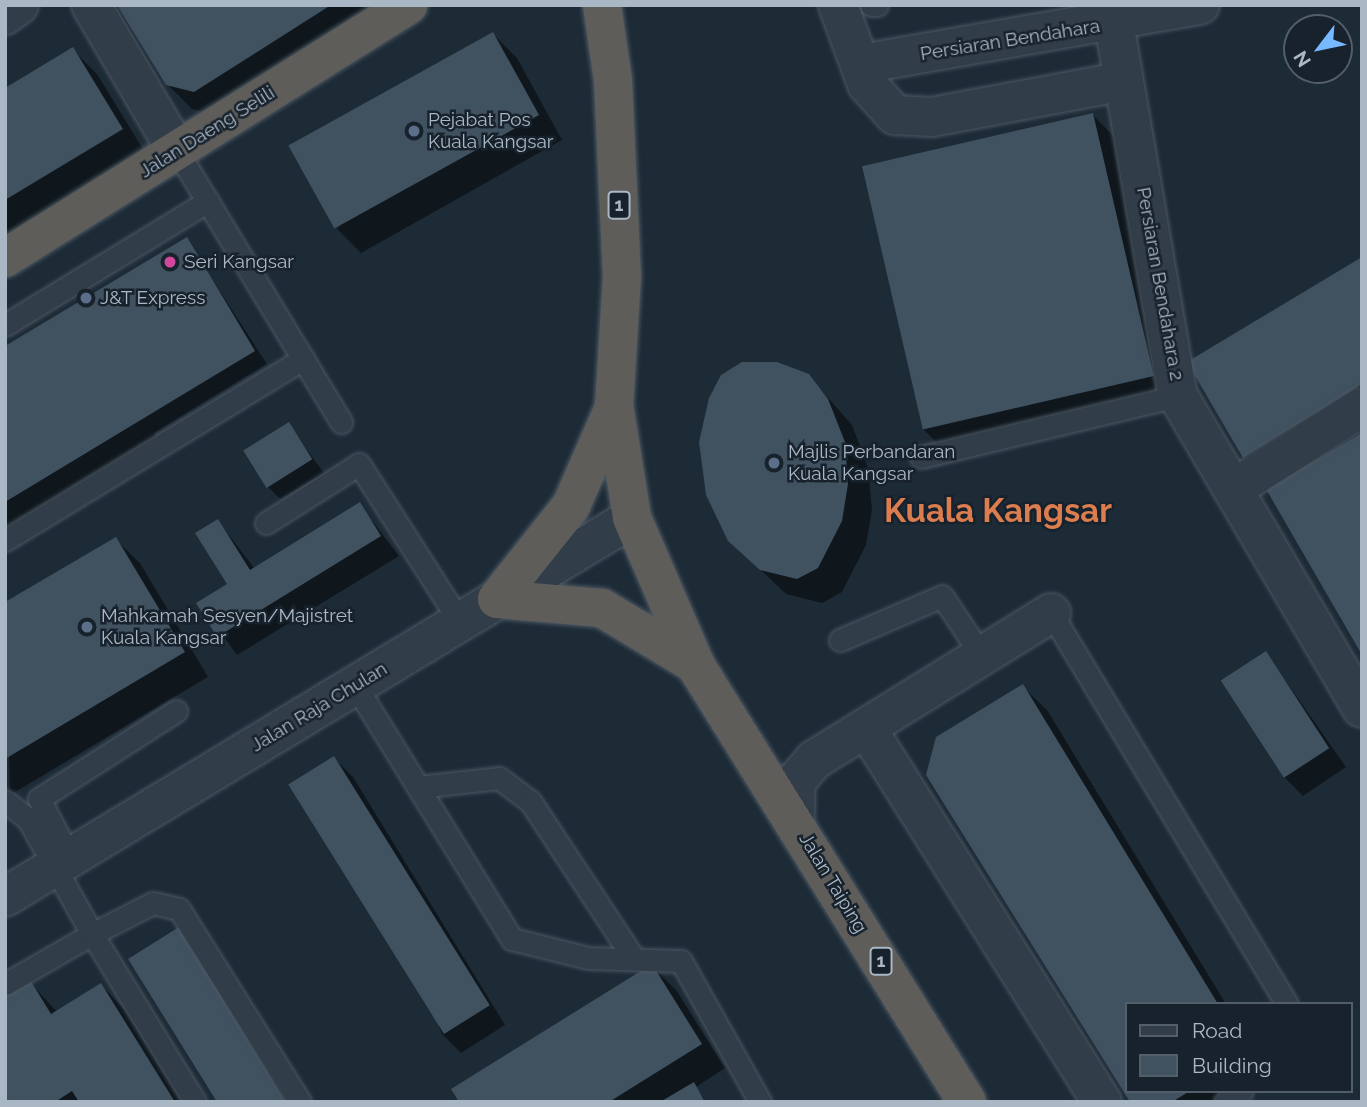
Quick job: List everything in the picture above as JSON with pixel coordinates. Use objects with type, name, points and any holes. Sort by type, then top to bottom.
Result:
[{"type":"highway","name":"Jalan Daeng Selili","points":[[5,258],[408,5]]},
{"type":"highway","name":"1","points":[[602,5],[613,80],[622,276],[614,405],[632,518],[696,666]]},
{"type":"highway","points":[[497,599],[571,506],[614,405]]},
{"type":"highway","points":[[497,599],[602,608],[696,666]]},
{"type":"highway","name":"Jalan Taiping","points":[[696,666],[747,743],[967,1102]]},
{"type":"street","points":[[5,15],[19,5]]},
{"type":"street","points":[[91,5],[177,151]]},
{"type":"street","points":[[838,5],[867,84],[895,115],[932,117],[1124,81]]},
{"type":"street","name":"Persiaran Bendahara","points":[[861,64],[1114,23],[1200,5]]},
{"type":"street","name":"Persiaran Bendahara 2","points":[[1114,23],[1178,396],[1354,695]]},
{"type":"street","points":[[1233,489],[1362,407]]},
{"type":"street","name":"Jalan Raja Chulan","points":[[5,897],[632,518]]},
{"type":"street","points":[[794,820],[796,781],[814,761],[1051,613]]},
{"type":"street","points":[[867,729],[1102,1102]]},
{"type":"street","points":[[747,743],[782,762],[814,761]]},
{"type":"lane","points":[[871,5],[877,5]]},
{"type":"lane","points":[[177,151],[341,422]]},
{"type":"lane","points":[[5,325],[208,201]]},
{"type":"lane","points":[[5,540],[303,359]]},
{"type":"lane","points":[[921,457],[1178,396]]},
{"type":"lane","points":[[266,523],[359,464],[460,622]]},
{"type":"lane","points":[[840,640],[942,596],[982,656]]},
{"type":"lane","points":[[1051,613],[1286,1002]]},
{"type":"lane","points":[[355,685],[512,939],[588,958],[681,961],[760,1102]]},
{"type":"lane","points":[[176,711],[38,799],[92,934],[195,1102]]},
{"type":"lane","points":[[418,787],[499,778],[530,801],[634,959]]},
{"type":"lane","points":[[5,801],[28,819],[62,863]]},
{"type":"lane","points":[[5,984],[153,903],[180,909],[300,1102]]},
{"type":"building","points":[[117,5],[331,5],[194,92],[166,85]]},
{"type":"building","name":"Pejabat Pos Kuala Kangsar","points":[[493,32],[539,115],[334,229],[288,145]]},
{"type":"building","points":[[73,47],[123,129],[5,200],[5,88]]},
{"type":"building","points":[[1093,113],[1154,376],[923,429],[862,166]]},
{"type":"building","points":[[187,237],[255,351],[5,502],[5,346]]},
{"type":"building","points":[[1362,257],[1362,384],[1243,458],[1187,362]]},
{"type":"building","name":"Majlis Perbandaran Kuala Kangsar","points":[[742,362],[777,362],[809,374],[828,399],[845,442],[848,484],[842,521],[818,568],[797,579],[760,570],[728,541],[706,495],[699,442],[709,398],[721,375]]},
{"type":"building","points":[[289,422],[312,459],[267,488],[243,451]]},
{"type":"building","points":[[1362,433],[1362,655],[1266,489]]},
{"type":"building","points":[[360,502],[381,536],[217,637],[196,603],[227,584],[195,533],[218,519],[250,570]]},
{"type":"building","name":"Mahkamah Sesyen/Majistret Kuala Kangsar","points":[[116,537],[185,652],[5,759],[5,602]]},
{"type":"building","points":[[1266,651],[1329,748],[1284,778],[1221,680]]},
{"type":"building","points":[[1023,684],[1217,1002],[1126,1002],[1126,1093],[1187,1093],[1172,1102],[1130,1102],[926,775],[936,737]]},
{"type":"building","points":[[334,756],[490,1005],[444,1034],[288,785]]},
{"type":"building","points":[[179,927],[286,1102],[217,1102],[128,959]]},
{"type":"building","points":[[652,964],[702,1044],[609,1102],[459,1102],[451,1089]]},
{"type":"building","points":[[29,978],[51,1014],[101,983],[175,1102],[79,1102],[72,1091],[55,1102],[5,1102],[5,992]]},
{"type":"building","points":[[694,1082],[705,1102],[660,1102]]},
{"type":"place","name":"Pejabat Pos Kuala Kangsar","points":[[414,131]]},
{"type":"place","name":"Seri Kangsar","points":[[170,262]]},
{"type":"place","name":"J&T Express","points":[[86,298]]},
{"type":"place","name":"Majlis Perbandaran Kuala Kangsar","points":[[774,463]]},
{"type":"place","name":"Mahkamah Sesyen/Majistret Kuala Kangsar","points":[[87,627]]},
{"type":"district","name":"Kuala Kangsar","points":[[998,511]]}]
